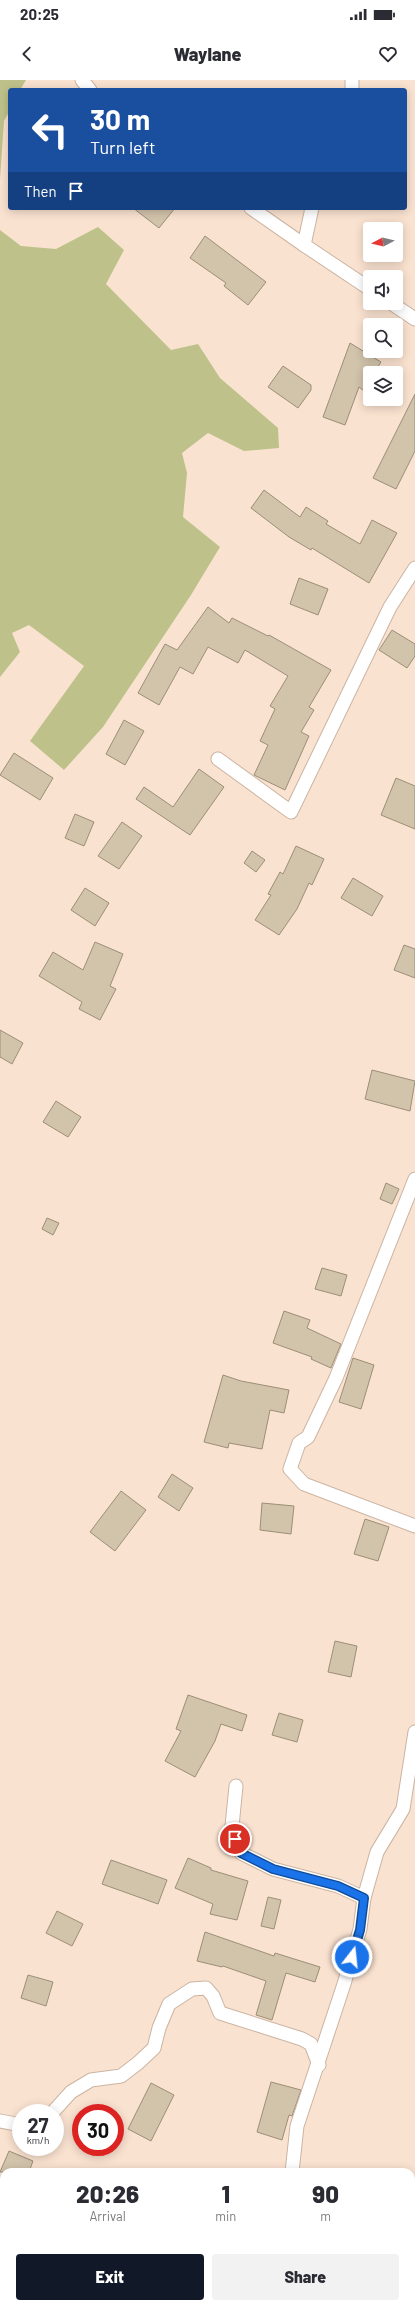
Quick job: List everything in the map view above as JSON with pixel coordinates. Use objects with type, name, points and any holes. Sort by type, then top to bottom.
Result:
[{"type":"street","points":[[82,80],[88,88]]},
{"type":"street","points":[[254,210],[363,284]]},
{"type":"street","points":[[304,245],[312,210]]},
{"type":"street","points":[[402,310],[415,319]]},
{"type":"street","points":[[218,759],[291,812],[390,607],[415,568]]},
{"type":"street","points":[[415,1179],[336,1378],[308,1437],[299,1443],[290,1469],[304,1484],[415,1526]]},
{"type":"street","points":[[292,2168],[296,2126],[319,2065],[360,1930],[364,1898],[377,1852],[403,1809],[415,1732]]},
{"type":"street","points":[[236,1786],[232,1826],[241,1853],[273,1869],[338,1886],[364,1898]]},
{"type":"street","points":[[60,2104],[71,2092],[91,2080],[121,2076],[138,2063],[154,2048],[159,2028],[169,2004],[192,1989],[206,1988],[213,1996],[220,2014],[302,2039],[311,2044],[319,2065]]},
{"type":"street","points":[[0,2121],[12,2123]]},
{"type":"green space","points":[[0,80],[26,80],[21,88],[8,88],[8,114],[4,121],[0,179]]},
{"type":"green space","points":[[98,227],[124,250],[106,284],[171,350],[198,344],[220,378],[278,428],[279,448],[244,451],[208,433],[182,453],[187,473],[183,517],[220,547],[191,595],[103,727],[64,770],[30,741],[84,666],[29,625],[12,633],[20,652],[0,677],[0,230],[21,246],[56,249]]},
{"type":"building","points":[[136,210],[173,210],[159,228]]},
{"type":"building","points":[[205,236],[266,282],[248,305],[224,286],[226,283],[190,258]]},
{"type":"building","points":[[350,343],[363,351],[363,358],[374,358],[381,362],[378,366],[363,366],[363,390],[359,387],[345,425],[323,417]]},
{"type":"building","points":[[283,366],[311,385],[311,390],[298,408],[268,387]]},
{"type":"building","points":[[415,394],[415,451],[396,489],[373,478]]},
{"type":"building","points":[[264,490],[300,517],[306,507],[328,521],[326,524],[360,544],[372,520],[397,533],[369,583],[312,548],[311,550],[289,537],[251,508]]},
{"type":"building","points":[[299,578],[328,589],[318,615],[290,604]]},
{"type":"building","points":[[208,607],[229,623],[232,618],[268,636],[269,635],[331,670],[309,707],[314,710],[301,732],[309,736],[285,790],[254,775],[268,745],[260,741],[275,709],[270,706],[288,676],[245,650],[238,663],[208,647],[193,674],[180,667],[159,705],[138,693],[165,644],[177,650]]},
{"type":"building","points":[[392,630],[415,644],[415,656],[407,668],[379,650]]},
{"type":"building","points":[[124,720],[144,731],[125,765],[106,754]]},
{"type":"building","points":[[14,753],[53,778],[40,800],[0,775]]},
{"type":"building","points":[[199,769],[224,787],[190,835],[136,799],[144,787],[173,807]]},
{"type":"building","points":[[396,778],[415,786],[415,829],[381,815]]},
{"type":"building","points":[[75,814],[94,822],[84,846],[65,838]]},
{"type":"building","points":[[122,822],[142,836],[119,869],[98,856]]},
{"type":"building","points":[[296,846],[324,859],[312,885],[309,883],[297,909],[279,935],[255,920],[271,895],[268,894],[280,872],[283,874]]},
{"type":"building","points":[[252,851],[265,860],[256,872],[244,863]]},
{"type":"building","points":[[353,878],[383,896],[372,916],[341,898]]},
{"type":"building","points":[[85,888],[109,903],[95,926],[71,910]]},
{"type":"building","points":[[95,942],[123,954],[110,986],[116,989],[100,1020],[79,1009],[82,1002],[39,976],[53,952],[83,970]]},
{"type":"building","points":[[404,945],[415,949],[415,978],[394,970]]},
{"type":"building","points":[[0,1030],[23,1043],[12,1064],[0,1057]]},
{"type":"building","points":[[372,1070],[415,1081],[410,1111],[365,1099]]},
{"type":"building","points":[[56,1101],[81,1117],[68,1137],[43,1122]]},
{"type":"building","points":[[386,1183],[399,1189],[392,1204],[380,1199]]},
{"type":"building","points":[[47,1218],[59,1223],[53,1235],[42,1229]]},
{"type":"building","points":[[322,1268],[347,1275],[341,1296],[315,1289]]},
{"type":"building","points":[[284,1311],[310,1320],[307,1328],[341,1344],[331,1368],[311,1359],[312,1357],[273,1343]]},
{"type":"building","points":[[353,1358],[374,1365],[361,1409],[339,1402]]},
{"type":"building","points":[[223,1375],[241,1381],[289,1390],[284,1413],[270,1410],[262,1449],[229,1443],[228,1448],[204,1442]]},
{"type":"building","points":[[172,1474],[193,1488],[179,1511],[158,1497]]},
{"type":"building","points":[[121,1491],[146,1510],[115,1551],[90,1532]]},
{"type":"building","points":[[262,1503],[294,1506],[291,1534],[260,1530]]},
{"type":"building","points":[[365,1519],[389,1527],[378,1561],[354,1554]]},
{"type":"building","points":[[335,1641],[357,1646],[351,1677],[328,1672]]},
{"type":"building","points":[[188,1695],[247,1715],[242,1731],[221,1724],[215,1741],[195,1777],[165,1761],[181,1731],[176,1729]]},
{"type":"building","points":[[279,1713],[303,1720],[297,1742],[272,1735]]},
{"type":"building","points":[[188,1858],[211,1868],[211,1870],[248,1881],[237,1920],[210,1914],[213,1904],[175,1888]]},
{"type":"building","points":[[111,1860],[167,1880],[158,1904],[102,1884]]},
{"type":"building","points":[[268,1897],[281,1900],[274,1929],[261,1926]]},
{"type":"building","points":[[57,1911],[83,1924],[72,1946],[46,1933]]},
{"type":"building","points":[[205,1932],[274,1956],[275,1953],[320,1967],[315,1982],[286,1973],[272,2020],[256,2015],[266,1981],[223,1966],[197,1961]]},
{"type":"building","points":[[28,1975],[53,1982],[46,2006],[21,1998]]},
{"type":"building","points":[[271,2082],[301,2090],[292,2116],[289,2115],[282,2140],[257,2132]]},
{"type":"building","points":[[151,2083],[174,2095],[151,2141],[128,2129]]},
{"type":"building","points":[[9,2151],[12,2152],[12,2156],[21,2156],[33,2161],[30,2168],[2,2168]]},
{"type":"route","points":[[235,1839],[241,1853],[273,1869],[338,1886],[364,1898],[360,1930],[352,1957]]}]
